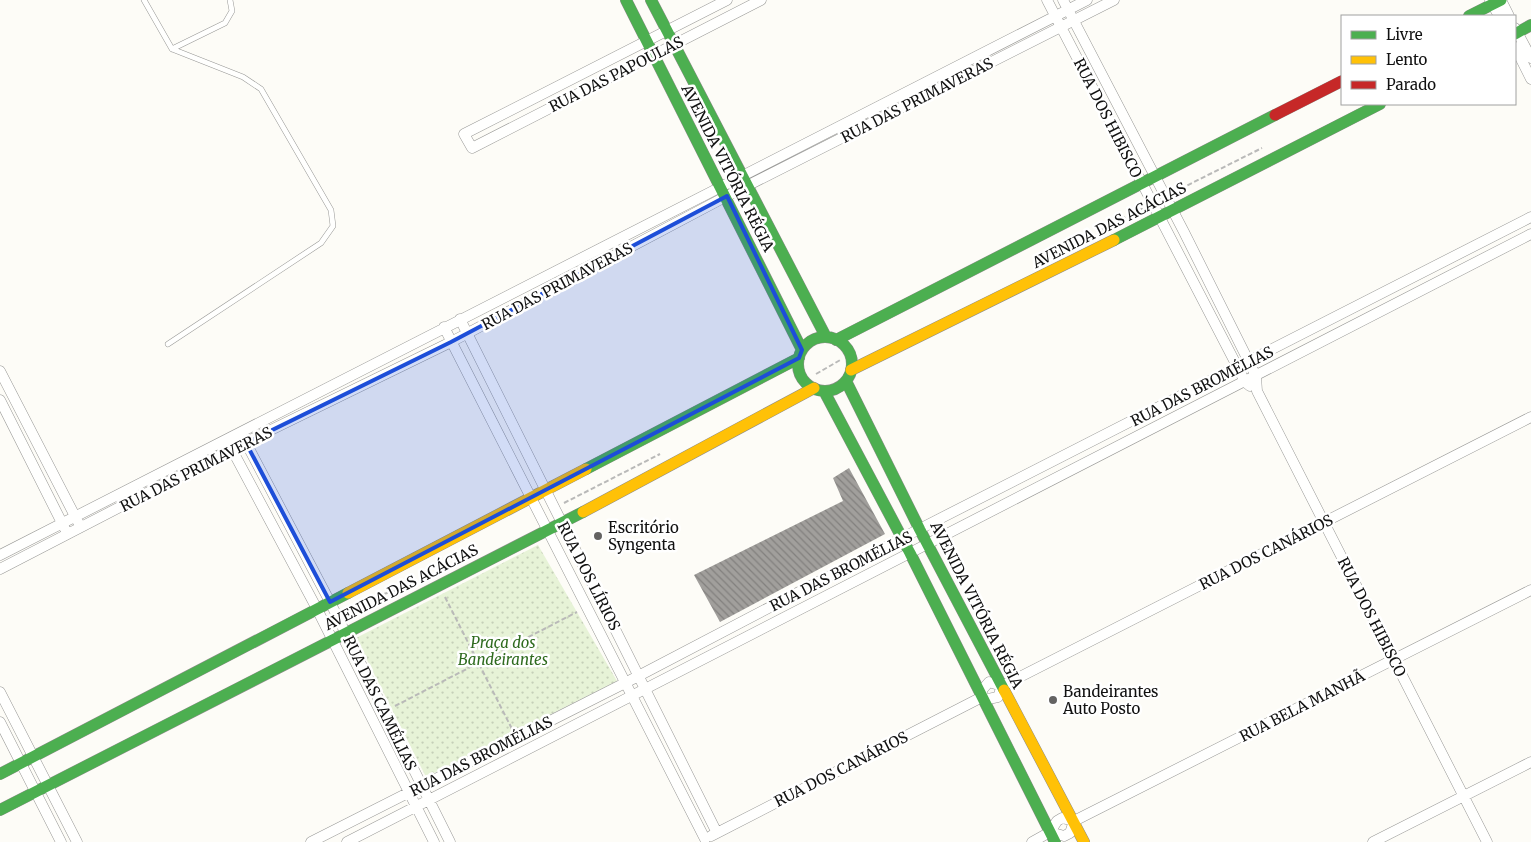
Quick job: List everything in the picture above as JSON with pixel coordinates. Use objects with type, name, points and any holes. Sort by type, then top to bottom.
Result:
[{"type":"street","name":"AVENIDA VITÓRIA RÉGIA","points":[[626,0],[726,196],[801,354],[799,366],[803,381]]},
{"type":"street","name":"AVENIDA VITÓRIA RÉGIA","points":[[651,0],[745,180],[831,338],[842,344],[850,355]]},
{"type":"street","name":"RUA DAS PAPOULAS","points":[[727,0],[464,134],[472,148],[761,0]]},
{"type":"street","name":"RUA DOS HIBISCO","points":[[1047,0],[1245,382],[1257,391]]},
{"type":"street","name":"RUA DOS HIBISCO","points":[[1063,0],[1256,376],[1257,391],[1487,842]]},
{"type":"street","name":"RUA DAS PRIMAVERAS","points":[[0,569],[232,449],[451,342],[726,196],[745,180],[1087,0]]},
{"type":"street","name":"RUA DAS PRIMAVERAS","points":[[0,555],[721,186],[745,180],[1061,28],[1114,0]]},
{"type":"street","points":[[1471,15],[1494,1]]},
{"type":"street","points":[[1494,1],[1499,15]]},
{"type":"street","points":[[1494,1],[1508,15]]},
{"type":"street","points":[[1531,26],[1516,31],[1531,58]]},
{"type":"street","points":[[1516,49],[1531,79]]},
{"type":"street","name":"AVENIDA DAS ACÁCIAS","points":[[0,774],[531,499],[801,354],[816,340],[831,338],[1142,185],[1341,82]]},
{"type":"street","name":"AVENIDA DAS ACÁCIAS","points":[[0,810],[819,390],[840,387],[849,376],[1378,105]]},
{"type":"street","name":"RUA DAS BROMÉLIAS","points":[[311,842],[516,737],[625,684],[902,538],[1249,363],[1531,217]]},
{"type":"street","name":"RUA DAS BROMÉLIAS","points":[[347,842],[1531,234]]},
{"type":"street","name":"RUA DOS LÍRIOS","points":[[460,319],[717,833]]},
{"type":"street","name":"RUA DOS LÍRIOS","points":[[444,328],[632,697],[702,841]]},
{"type":"street","points":[[849,376],[850,355]]},
{"type":"street","points":[[0,371],[81,527]]},
{"type":"street","name":"AVENIDA VITÓRIA RÉGIA","points":[[849,376],[920,530],[1084,842]]},
{"type":"street","points":[[803,381],[819,390],[902,538],[1053,837],[1032,842]]},
{"type":"street","points":[[0,400],[68,534]]},
{"type":"street","name":"RUA DOS CANÁRIOS","points":[[702,841],[982,697],[982,690],[989,682],[1002,686],[1531,417]]},
{"type":"street","name":"RUA DAS CAMÉLIAS","points":[[239,432],[330,602],[420,786],[450,842]]},
{"type":"street","name":"RUA DAS CAMÉLIAS","points":[[226,438],[317,609],[434,842]]},
{"type":"street","name":"RUA BELA MANHÃ","points":[[1053,837],[1056,820],[1062,818],[1074,821],[1531,590]]},
{"type":"street","points":[[0,692],[77,842]]},
{"type":"street","points":[[0,722],[61,842]]},
{"type":"street","points":[[1373,842],[1531,762]]},
{"type":"lane","points":[[144,0],[172,49],[243,77],[261,89],[331,210],[334,226],[321,242],[168,344]]},
{"type":"lane","points":[[172,49],[225,23],[232,11],[230,0]]},
{"type":"path","points":[[1165,196],[1262,148]]},
{"type":"path","points":[[1093,234],[1152,203]]},
{"type":"path","points":[[803,381],[850,355]]},
{"type":"path","points":[[555,507],[661,453]]},
{"type":"path","points":[[439,584],[516,737]]},
{"type":"path","points":[[366,599],[403,588]]},
{"type":"path","points":[[384,712],[586,607]]},
{"type":"highlighted area","points":[[727,196],[802,350],[799,358],[330,602],[246,443],[451,342]]},
{"type":"green space","name":"Praça dos Bandeirantes","points":[[538,545],[617,681],[426,777],[356,638]]},
{"type":"building","points":[[849,468],[885,534],[720,622],[694,575],[843,501],[833,478]]},
{"type":"traffic: fast","points":[[626,0],[802,350]]},
{"type":"traffic: fast","points":[[651,0],[826,337]]},
{"type":"traffic: fast","points":[[1471,15],[1501,0]]},
{"type":"traffic: fast","points":[[1516,33],[1531,25]]},
{"type":"traffic: fast","points":[[1114,240],[1378,105]]},
{"type":"traffic: fast","points":[[836,340],[1275,115]]},
{"type":"traffic: fast","points":[[825,337],[835,339],[844,345],[850,354],[852,364],[850,374],[844,383],[835,389],[825,391],[815,389],[806,383],[800,374],[798,364],[800,354],[806,345],[815,339],[825,337]]},
{"type":"traffic: fast","points":[[586,469],[799,358]]},
{"type":"traffic: fast","points":[[846,381],[920,530],[1004,690]]},
{"type":"traffic: fast","points":[[824,391],[910,553],[1055,842]]},
{"type":"traffic: fast","points":[[0,810],[583,512]]},
{"type":"traffic: fast","points":[[0,774],[348,593]]},
{"type":"traffic: slow","points":[[851,370],[1114,240]]},
{"type":"traffic: slow","points":[[583,512],[814,388]]},
{"type":"traffic: slow","points":[[348,593],[586,469]]},
{"type":"traffic: slow","points":[[1004,690],[1084,842]]},
{"type":"traffic: jam","points":[[1275,115],[1341,82]]},
{"type":"place","name":"Escritório Syngenta","points":[[598,536]]},
{"type":"place","name":"Bandeirantes Auto Posto","points":[[1053,700]]}]
